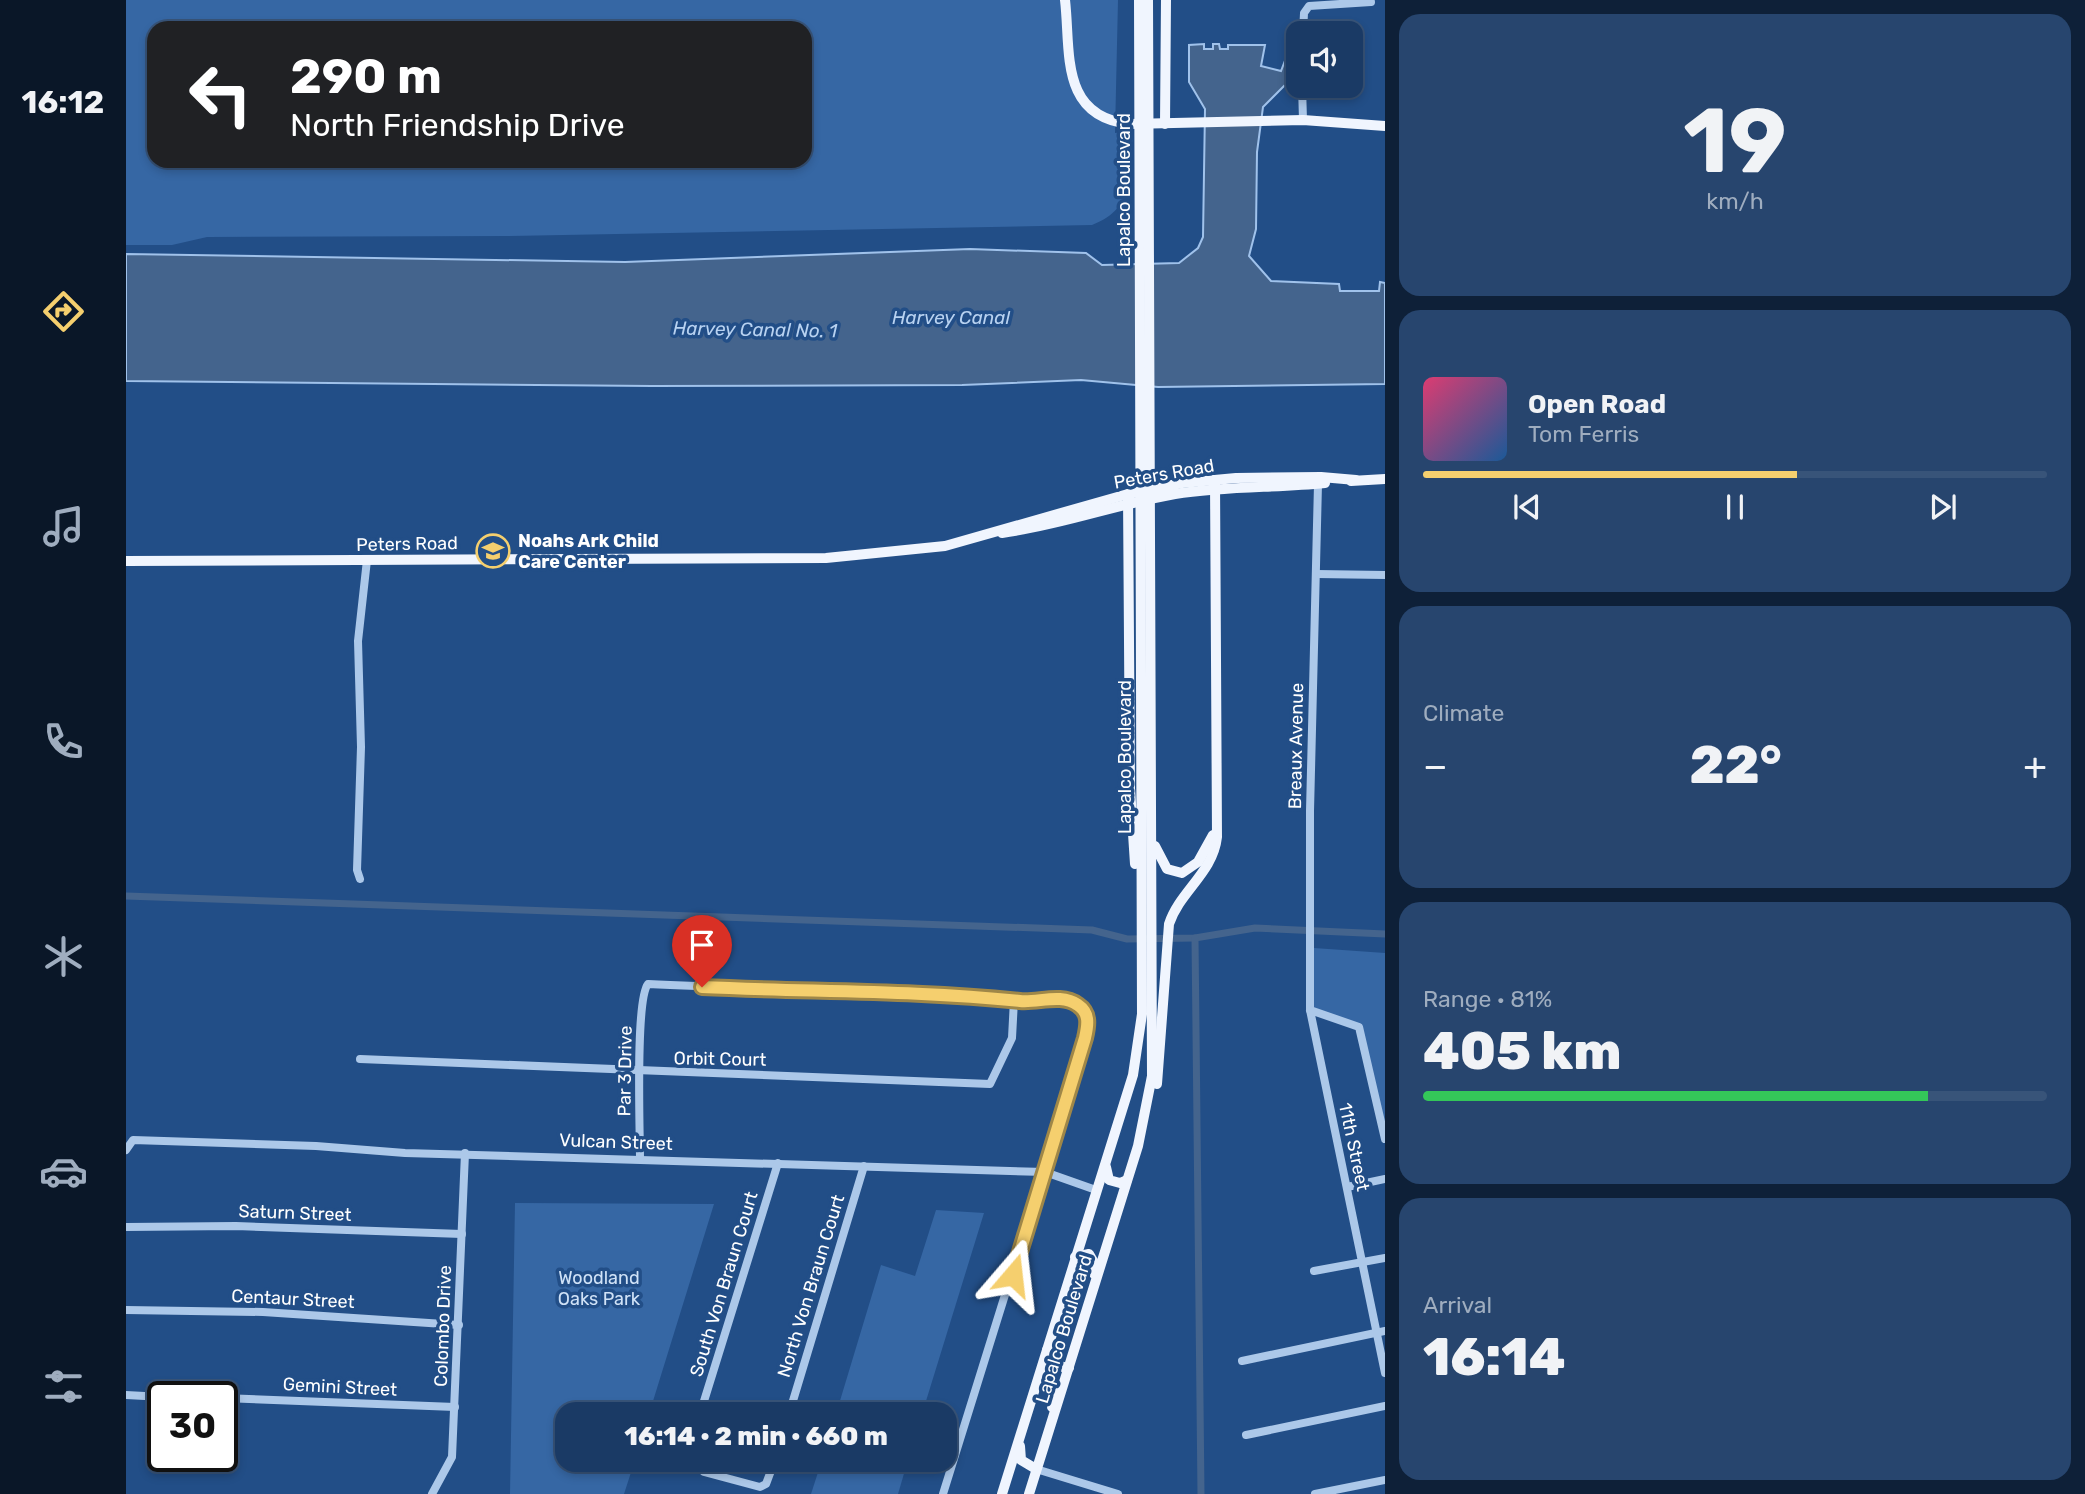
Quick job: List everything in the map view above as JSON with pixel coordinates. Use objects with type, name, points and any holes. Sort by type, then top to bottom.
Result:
[{"type":"main road","points":[[1065,0],[1070,74],[1085,102],[1098,114],[1119,122],[1165,124],[1303,120],[1385,126]]},
{"type":"main road","name":"Lapalco Boulevard","points":[[1139,0],[1146,755],[1152,831],[1146,925]]},
{"type":"main road","name":"Lapalco Boulevard","points":[[1028,1494],[1128,1180],[1152,1076],[1146,950],[1148,0]]},
{"type":"main road","points":[[1165,124],[1166,0]]},
{"type":"main road","name":"Peters Road","points":[[126,561],[826,558],[945,546],[1129,499],[1215,484],[1321,477],[1356,480]]},
{"type":"main road","name":"Peters Road","points":[[1215,484],[1318,484],[1385,479]]},
{"type":"main road","points":[[1138,1146],[1146,1133],[1157,1088],[1169,924],[1180,901],[1208,865],[1217,842],[1215,484]]},
{"type":"main road","points":[[1129,499],[1129,788],[1146,925]]},
{"type":"main road","points":[[1152,831],[1163,865],[1171,871],[1182,873],[1191,870],[1203,857],[1216,821]]},
{"type":"main road","name":"Lapalco Boulevard","points":[[1002,1494],[1137,1056],[1146,950]]},
{"type":"main road","points":[[1105,1163],[1109,1180],[1121,1183],[1128,1180]]},
{"type":"main road","points":[[1075,1258],[1085,1253],[1094,1261],[1091,1298]]},
{"type":"main road","points":[[1047,1350],[1047,1358],[1052,1365],[1069,1368]]},
{"type":"main road","points":[[1035,1387],[1046,1379],[1055,1388],[1045,1442]]},
{"type":"main road","points":[[1020,1439],[1021,1460],[1036,1469]]},
{"type":"street","points":[[1304,21],[1304,13],[1309,6],[1371,2]]},
{"type":"street","points":[[1302,98],[1303,120]]},
{"type":"street","name":"Breaux Avenue","points":[[1310,1010],[1318,484]]},
{"type":"street","points":[[360,879],[357,870],[361,747],[358,641],[367,560]]},
{"type":"street","points":[[1316,574],[1385,575]]},
{"type":"street","name":"Par 3 Drive","points":[[640,1159],[640,1072],[644,989],[648,984],[1018,1001]]},
{"type":"street","points":[[943,1494],[1045,1172],[1088,1023],[1085,1012],[1076,1003],[1059,999],[1018,1001]]},
{"type":"street","name":"Orbit Court","points":[[360,1059],[990,1084],[1012,1038],[1018,1001]]},
{"type":"street","points":[[1310,1010],[1359,1027],[1385,1139]]},
{"type":"street","name":"11th Street","points":[[1310,1010],[1362,1263],[1381,1332],[1385,1373]]},
{"type":"street","name":"Vulcan Street","points":[[126,1150],[133,1140],[1045,1172],[1096,1190]]},
{"type":"street","name":"Colombo Drive","points":[[432,1494],[452,1457],[465,1153]]},
{"type":"street","name":"South Von Braun Court","points":[[703,1402],[778,1163]]},
{"type":"street","name":"North Von Braun Court","points":[[793,1402],[864,1166]]},
{"type":"street","points":[[1347,1187],[1385,1179]]},
{"type":"street","name":"Saturn Street","points":[[126,1227],[236,1226],[462,1234]]},
{"type":"street","points":[[1314,1271],[1385,1258]]},
{"type":"street","name":"Centaur Street","points":[[126,1311],[263,1312],[458,1325]]},
{"type":"street","points":[[1242,1361],[1381,1332]]},
{"type":"street","points":[[126,1395],[147,1396]]},
{"type":"street","name":"Gemini Street","points":[[238,1399],[455,1407]]},
{"type":"street","points":[[1246,1435],[1385,1406]]},
{"type":"street","points":[[1036,1469],[1118,1494]]},
{"type":"street","points":[[704,1472],[760,1487],[766,1484],[770,1472]]},
{"type":"street","points":[[1315,1494],[1385,1480]]},
{"type":"green space","points":[[126,0],[1118,0],[1115,133],[1133,131],[1130,175],[1124,199],[1117,209],[1107,218],[1092,225],[510,236],[207,237],[172,245],[126,245]]},
{"type":"green space","points":[[1314,948],[1385,953],[1385,1139],[1359,1027],[1310,1010]]},
{"type":"green space","name":"Woodland Oaks Park","points":[[515,1203],[714,1204],[653,1402],[555,1402],[555,1472],[631,1472],[624,1494],[510,1494]]},
{"type":"green space","points":[[936,1210],[984,1213],[926,1402],[840,1402],[881,1265],[915,1276]]},
{"type":"green space","points":[[818,1472],[904,1472],[898,1494],[811,1494]]},
{"type":"water","name":"Harvey Canal","points":[[1204,44],[1204,49],[1213,49],[1213,44],[1219,44],[1220,49],[1228,49],[1228,45],[1265,45],[1261,66],[1281,71],[1286,58],[1286,84],[1263,107],[1257,152],[1256,229],[1249,256],[1271,281],[1339,284],[1340,291],[1379,291],[1380,282],[1385,283],[1385,384],[1158,387],[1081,380],[962,385],[652,386],[126,381],[126,254],[625,262],[970,249],[1086,253],[1102,265],[1179,263],[1198,248],[1203,237],[1205,109],[1189,82],[1189,45]]},
{"type":"waterway","points":[[126,896],[1092,930],[1127,939],[1195,938],[1255,928],[1385,934]]},
{"type":"waterway","points":[[1195,938],[1201,1494]]},
{"type":"place","name":"Noahs Ark Child Care Center","points":[[493,551]]},
{"type":"route","points":[[702,987],[1022,1001],[1059,999],[1076,1003],[1085,1012],[1088,1023],[1085,1038],[1013,1275]]},
{"type":"water label","name":"Harvey Canal No. 1","points":[[755,329]]}]
